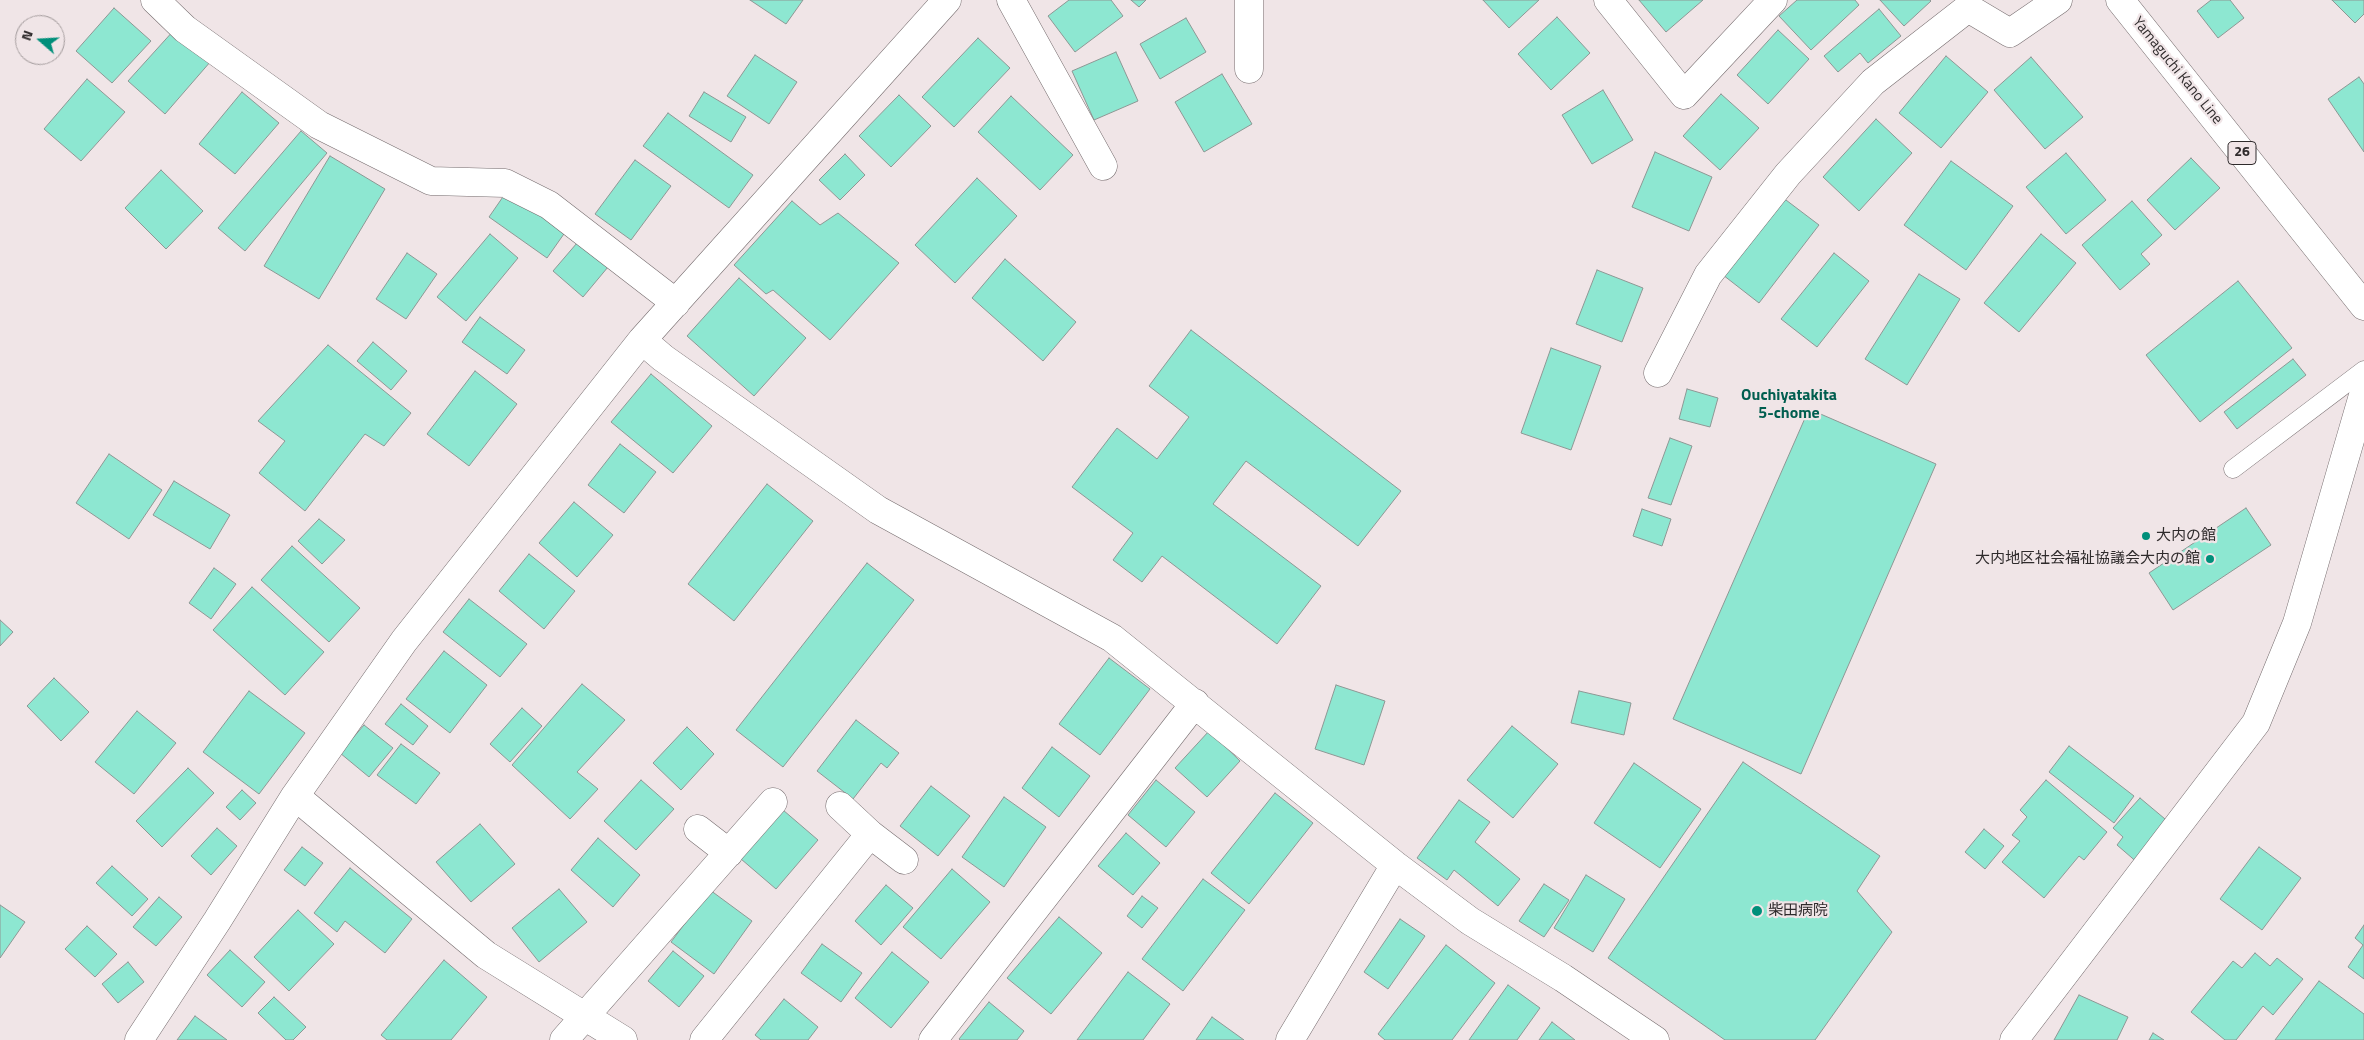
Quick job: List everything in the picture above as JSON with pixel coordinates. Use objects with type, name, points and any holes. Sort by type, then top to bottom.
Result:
[{"type":"street","points":[[155,0],[186,29],[319,125],[431,181],[505,183],[548,205],[676,303]]},
{"type":"street","points":[[139,1040],[217,921],[295,796],[404,641],[642,340],[947,0]]},
{"type":"street","points":[[1011,0],[1103,166]]},
{"type":"street","points":[[1249,0],[1249,69]]},
{"type":"street","points":[[1608,0],[1684,95],[1773,0]]},
{"type":"street","points":[[1658,373],[1708,275],[1788,174],[1873,82],[1968,8],[2010,33],[2058,0]]},
{"type":"street","name":"Yamaguchi Kano Line","points":[[2120,0],[2364,306]]},
{"type":"street","points":[[642,340],[663,358],[772,433],[878,510],[1112,638],[1395,865],[1470,921],[1562,978],[1655,1040]]},
{"type":"street","points":[[2014,1040],[2256,723],[2297,623],[2364,392]]},
{"type":"street","points":[[933,1040],[1195,703]]},
{"type":"street","points":[[295,796],[486,955],[585,1014],[623,1040]]},
{"type":"street","points":[[564,1040],[773,802]]},
{"type":"street","points":[[840,806],[870,834],[904,860]]},
{"type":"street","points":[[698,829],[729,853]]},
{"type":"street","points":[[704,1040],[870,834]]},
{"type":"street","points":[[1290,1040],[1395,865]]},
{"type":"lane","points":[[2234,468],[2364,370]]},
{"type":"building","points":[[750,0],[803,0],[786,24]]},
{"type":"building","points":[[1069,0],[1111,0],[1123,16],[1075,52],[1048,16]]},
{"type":"building","points":[[1131,0],[1146,0],[1139,7]]},
{"type":"building","points":[[1483,0],[1539,0],[1509,28]]},
{"type":"building","points":[[1639,0],[1703,0],[1666,32]]},
{"type":"building","points":[[1797,0],[1855,0],[1859,5],[1811,50],[1779,16]]},
{"type":"building","points":[[1880,0],[1930,0],[1931,1],[1904,26]]},
{"type":"building","points":[[2211,0],[2230,0],[2244,18],[2218,38],[2197,11]]},
{"type":"building","points":[[2332,0],[2364,0],[2364,14],[2355,23]]},
{"type":"building","points":[[114,8],[151,41],[112,83],[76,51]]},
{"type":"building","points":[[1879,9],[1901,36],[1868,63],[1860,53],[1838,72],[1824,56]]},
{"type":"building","points":[[1557,17],[1590,53],[1551,90],[1518,54]]},
{"type":"building","points":[[1186,18],[1206,52],[1160,79],[1140,44]]},
{"type":"building","points":[[175,29],[211,61],[165,114],[128,81]]},
{"type":"building","points":[[1778,30],[1809,59],[1768,104],[1737,75]]},
{"type":"building","points":[[978,38],[1010,68],[954,127],[922,97]]},
{"type":"building","points":[[1116,52],[1138,101],[1094,120],[1072,71]]},
{"type":"building","points":[[755,55],[797,82],[769,124],[727,96]]},
{"type":"building","points":[[1946,56],[1988,92],[1941,148],[1899,113]]},
{"type":"building","points":[[2031,57],[2083,117],[2045,149],[1994,90]]},
{"type":"building","points":[[1222,74],[1252,124],[1204,152],[1175,102]]},
{"type":"building","points":[[2359,77],[2364,84],[2364,152],[2328,99]]},
{"type":"building","points":[[87,79],[125,112],[81,161],[44,129]]},
{"type":"building","points":[[1603,90],[1633,140],[1592,164],[1562,115]]},
{"type":"building","points":[[242,92],[279,123],[235,174],[199,144]]},
{"type":"building","points":[[704,92],[746,117],[731,142],[689,116]]},
{"type":"building","points":[[1721,94],[1759,128],[1720,170],[1683,136]]},
{"type":"building","points":[[899,95],[931,126],[891,167],[859,136]]},
{"type":"building","points":[[1011,96],[1073,155],[1040,190],[978,132]]},
{"type":"building","points":[[668,113],[753,175],[729,208],[643,146]]},
{"type":"building","points":[[1876,119],[1912,153],[1859,211],[1823,177]]},
{"type":"building","points":[[301,131],[327,153],[245,251],[218,228]]},
{"type":"building","points":[[1655,152],[1712,177],[1689,231],[1632,207]]},
{"type":"building","points":[[2066,153],[2106,200],[2066,234],[2026,187]]},
{"type":"building","points":[[845,154],[865,175],[840,200],[819,180]]},
{"type":"building","points":[[330,156],[385,189],[319,299],[264,266]]},
{"type":"building","points":[[2191,158],[2220,188],[2175,230],[2147,200]]},
{"type":"building","points":[[635,160],[671,186],[631,240],[595,214]]},
{"type":"building","points":[[1951,161],[2013,206],[1966,270],[1904,225]]},
{"type":"building","points":[[161,170],[203,211],[166,249],[125,208]]},
{"type":"building","points":[[977,178],[1017,216],[955,283],[915,245]]},
{"type":"building","points":[[507,191],[566,231],[547,258],[489,217]]},
{"type":"building","points":[[1782,197],[1819,225],[1759,303],[1723,275]]},
{"type":"building","points":[[792,201],[820,225],[838,213],[899,263],[830,340],[773,290],[766,294],[734,265]]},
{"type":"building","points":[[2132,201],[2162,235],[2141,254],[2150,264],[2120,290],[2082,245]]},
{"type":"building","points":[[490,234],[518,258],[466,321],[437,297]]},
{"type":"building","points":[[2041,234],[2076,263],[2019,332],[1984,303]]},
{"type":"building","points":[[583,236],[613,261],[583,297],[553,271]]},
{"type":"building","points":[[407,253],[437,274],[406,319],[376,299]]},
{"type":"building","points":[[1834,253],[1869,281],[1817,347],[1781,319]]},
{"type":"building","points":[[1005,259],[1076,322],[1043,361],[972,298]]},
{"type":"building","points":[[1597,270],[1643,288],[1622,342],[1576,324]]},
{"type":"building","points":[[1919,274],[1960,299],[1907,385],[1865,359]]},
{"type":"building","points":[[739,278],[806,338],[754,396],[687,336]]},
{"type":"building","points":[[2238,281],[2292,348],[2200,422],[2146,355]]},
{"type":"building","points":[[480,317],[525,350],[507,374],[462,342]]},
{"type":"building","points":[[1191,330],[1401,491],[1358,546],[1246,461],[1213,504],[1321,586],[1277,644],[1162,556],[1142,582],[1113,560],[1133,533],[1072,487],[1117,428],[1157,459],[1189,417],[1149,386]]},
{"type":"building","points":[[373,342],[407,371],[391,390],[357,361]]},
{"type":"building","points":[[328,345],[411,413],[384,446],[365,434],[305,511],[259,473],[285,441],[258,421]]},
{"type":"building","points":[[1551,348],[1601,366],[1571,450],[1521,433]]},
{"type":"building","points":[[2293,359],[2306,375],[2237,429],[2224,412]]},
{"type":"building","points":[[475,371],[517,404],[469,466],[427,434]]},
{"type":"building","points":[[651,374],[712,426],[673,473],[611,422]]},
{"type":"building","points":[[1687,389],[1718,398],[1710,427],[1679,419]]},
{"type":"building","points":[[1809,409],[1936,464],[1801,774],[1673,719]]},
{"type":"building","points":[[1670,438],[1692,446],[1671,505],[1648,498]]},
{"type":"building","points":[[620,444],[656,472],[624,513],[588,485]]},
{"type":"building","points":[[109,454],[162,490],[129,539],[76,503]]},
{"type":"building","points":[[174,481],[230,515],[210,549],[153,515]]},
{"type":"building","points":[[767,484],[813,521],[734,621],[688,584]]},
{"type":"building","points":[[574,502],[613,535],[577,577],[539,543]]},
{"type":"building","name":"大内地区社会福祉協議会大内の館","points":[[2246,508],[2271,545],[2173,610],[2149,573]]},
{"type":"building","points":[[1642,509],[1671,519],[1662,546],[1633,536]]},
{"type":"building","points":[[319,519],[345,540],[322,564],[298,541]]},
{"type":"building","points":[[292,546],[360,608],[329,642],[261,580]]},
{"type":"building","points":[[529,554],[575,591],[544,629],[499,591]]},
{"type":"building","points":[[867,563],[914,600],[783,767],[736,730]]},
{"type":"building","points":[[214,568],[236,584],[211,619],[189,603]]},
{"type":"building","points":[[252,587],[324,652],[285,695],[213,630]]},
{"type":"building","points":[[469,599],[527,644],[500,677],[443,632]]},
{"type":"building","points":[[0,620],[13,632],[0,646]]},
{"type":"building","points":[[444,651],[487,685],[450,733],[406,699]]},
{"type":"building","points":[[1109,658],[1150,689],[1100,755],[1059,724]]},
{"type":"building","points":[[54,678],[89,712],[61,741],[27,706]]},
{"type":"building","points":[[582,684],[625,720],[577,772],[598,789],[570,819],[512,765]]},
{"type":"building","points":[[1336,685],[1385,701],[1364,765],[1315,749]]},
{"type":"building","points":[[249,691],[305,733],[259,794],[203,752]]},
{"type":"building","points":[[1579,691],[1631,703],[1624,735],[1571,723]]},
{"type":"building","points":[[401,704],[428,726],[413,745],[385,724]]},
{"type":"building","points":[[522,708],[542,726],[510,762],[490,744]]},
{"type":"building","points":[[137,711],[176,743],[134,794],[95,762]]},
{"type":"building","points":[[856,720],[899,753],[887,768],[881,763],[853,799],[817,771]]},
{"type":"building","points":[[364,725],[393,748],[369,777],[340,753]]},
{"type":"building","points":[[1512,726],[1558,764],[1513,818],[1467,780]]},
{"type":"building","points":[[687,727],[714,754],[681,790],[653,763]]},
{"type":"building","points":[[1209,731],[1240,761],[1207,797],[1175,768]]},
{"type":"building","points":[[401,744],[440,773],[416,804],[377,775]]},
{"type":"building","points":[[2069,746],[2134,796],[2114,823],[2049,772]]},
{"type":"building","points":[[1052,747],[1090,776],[1059,817],[1022,788]]},
{"type":"building","name":"柴田病院","points":[[1743,762],[1880,856],[1857,891],[1892,932],[1815,1040],[1725,1040],[1608,958]]},
{"type":"building","points":[[1634,763],[1701,809],[1660,868],[1594,823]]},
{"type":"building","points":[[188,768],[214,793],[162,847],[136,821]]},
{"type":"building","points":[[641,780],[674,809],[636,850],[604,821]]},
{"type":"building","points":[[1156,780],[1195,812],[1166,847],[1128,815]]},
{"type":"building","points":[[2046,780],[2107,832],[2084,860],[2079,856],[2044,898],[2002,862],[2020,841],[2012,835],[2027,817],[2020,810]]},
{"type":"building","points":[[931,786],[970,816],[938,856],[900,826]]},
{"type":"building","points":[[242,790],[256,803],[240,820],[226,807]]},
{"type":"building","points":[[1275,793],[1313,823],[1249,904],[1211,873]]},
{"type":"building","points":[[1004,797],[1046,827],[1004,887],[962,857]]},
{"type":"building","points":[[2140,798],[2171,824],[2139,864],[2117,845],[2123,837],[2113,828]]},
{"type":"building","points":[[1459,800],[1490,822],[1475,842],[1520,879],[1498,906],[1454,870],[1447,880],[1417,858]]},
{"type":"building","points":[[783,810],[818,840],[776,889],[741,859]]},
{"type":"building","points":[[480,824],[515,864],[471,902],[436,862]]},
{"type":"building","points":[[217,828],[237,846],[211,875],[191,856]]},
{"type":"building","points":[[1984,829],[2004,846],[1985,869],[1965,852]]},
{"type":"building","points":[[1126,833],[1160,863],[1133,895],[1098,866]]},
{"type":"building","points":[[598,838],[640,875],[613,907],[571,870]]},
{"type":"building","points":[[302,847],[323,863],[305,886],[284,870]]},
{"type":"building","points":[[2259,847],[2301,878],[2262,930],[2220,899]]},
{"type":"building","points":[[112,866],[148,899],[132,916],[96,883]]},
{"type":"building","points":[[350,868],[412,919],[385,953],[345,921],[337,932],[314,913]]},
{"type":"building","points":[[952,869],[990,902],[941,959],[903,927]]},
{"type":"building","points":[[1586,875],[1625,899],[1593,952],[1554,928]]},
{"type":"building","points":[[1203,879],[1245,910],[1183,991],[1142,959]]},
{"type":"building","points":[[1544,884],[1569,900],[1544,937],[1519,921]]},
{"type":"building","points":[[886,885],[913,908],[881,945],[855,921]]},
{"type":"building","points":[[559,889],[587,922],[539,962],[512,928]]},
{"type":"building","points":[[710,890],[752,921],[714,974],[671,942]]},
{"type":"building","points":[[1142,896],[1158,908],[1142,928],[1127,916]]},
{"type":"building","points":[[159,897],[182,917],[156,946],[133,927]]},
{"type":"building","points":[[0,905],[25,922],[0,958]]},
{"type":"building","points":[[298,910],[334,944],[289,991],[254,957]]},
{"type":"building","points":[[1059,917],[1102,953],[1051,1014],[1007,978]]},
{"type":"building","points":[[1400,919],[1425,936],[1388,989],[1364,972]]},
{"type":"building","points":[[2364,925],[2364,979],[2348,967],[2363,945],[2355,938]]},
{"type":"building","points":[[87,926],[117,954],[95,977],[65,949]]},
{"type":"building","points":[[822,944],[862,973],[841,1002],[801,973]]},
{"type":"building","points":[[1446,945],[1495,983],[1452,1040],[1385,1040],[1378,1034]]},
{"type":"building","points":[[230,950],[265,982],[242,1007],[207,975]]},
{"type":"building","points":[[673,951],[704,976],[679,1007],[648,981]]},
{"type":"building","points":[[892,952],[929,982],[891,1028],[855,998]]},
{"type":"building","points":[[2255,953],[2270,966],[2277,958],[2303,979],[2273,1015],[2263,1006],[2236,1040],[2225,1040],[2191,1012],[2233,961],[2242,968]]},
{"type":"building","points":[[444,960],[487,997],[451,1040],[387,1040],[381,1035]]},
{"type":"building","points":[[128,962],[144,982],[118,1003],[102,984]]},
{"type":"building","points":[[1128,972],[1170,1004],[1143,1040],[1077,1040]]},
{"type":"building","points":[[2319,981],[2364,1014],[2364,1040],[2275,1040]]},
{"type":"building","points":[[1508,985],[1540,1008],[1517,1040],[1469,1040]]},
{"type":"building","points":[[2079,995],[2128,1017],[2117,1040],[2054,1040]]},
{"type":"building","points":[[274,997],[306,1027],[293,1040],[286,1040],[258,1013]]},
{"type":"building","points":[[784,999],[818,1027],[808,1040],[761,1040],[755,1035]]},
{"type":"building","points":[[989,1002],[1024,1031],[1017,1040],[960,1040],[959,1039]]},
{"type":"building","points":[[195,1016],[227,1040],[177,1040]]},
{"type":"building","points":[[1212,1017],[1244,1040],[1196,1040]]},
{"type":"building","points":[[1552,1022],[1575,1040],[1539,1040]]},
{"type":"building","points":[[2153,1033],[2164,1040],[2149,1040]]},
{"type":"place","name":"大内の館","points":[[2146,536]]},
{"type":"place","name":"大内地区社会福祉協議会大内の館","points":[[2210,559]]},
{"type":"place","name":"柴田病院","points":[[1757,911]]},
{"type":"district","name":"Ouchiyatakita 5-chome","points":[[1789,405]]}]
